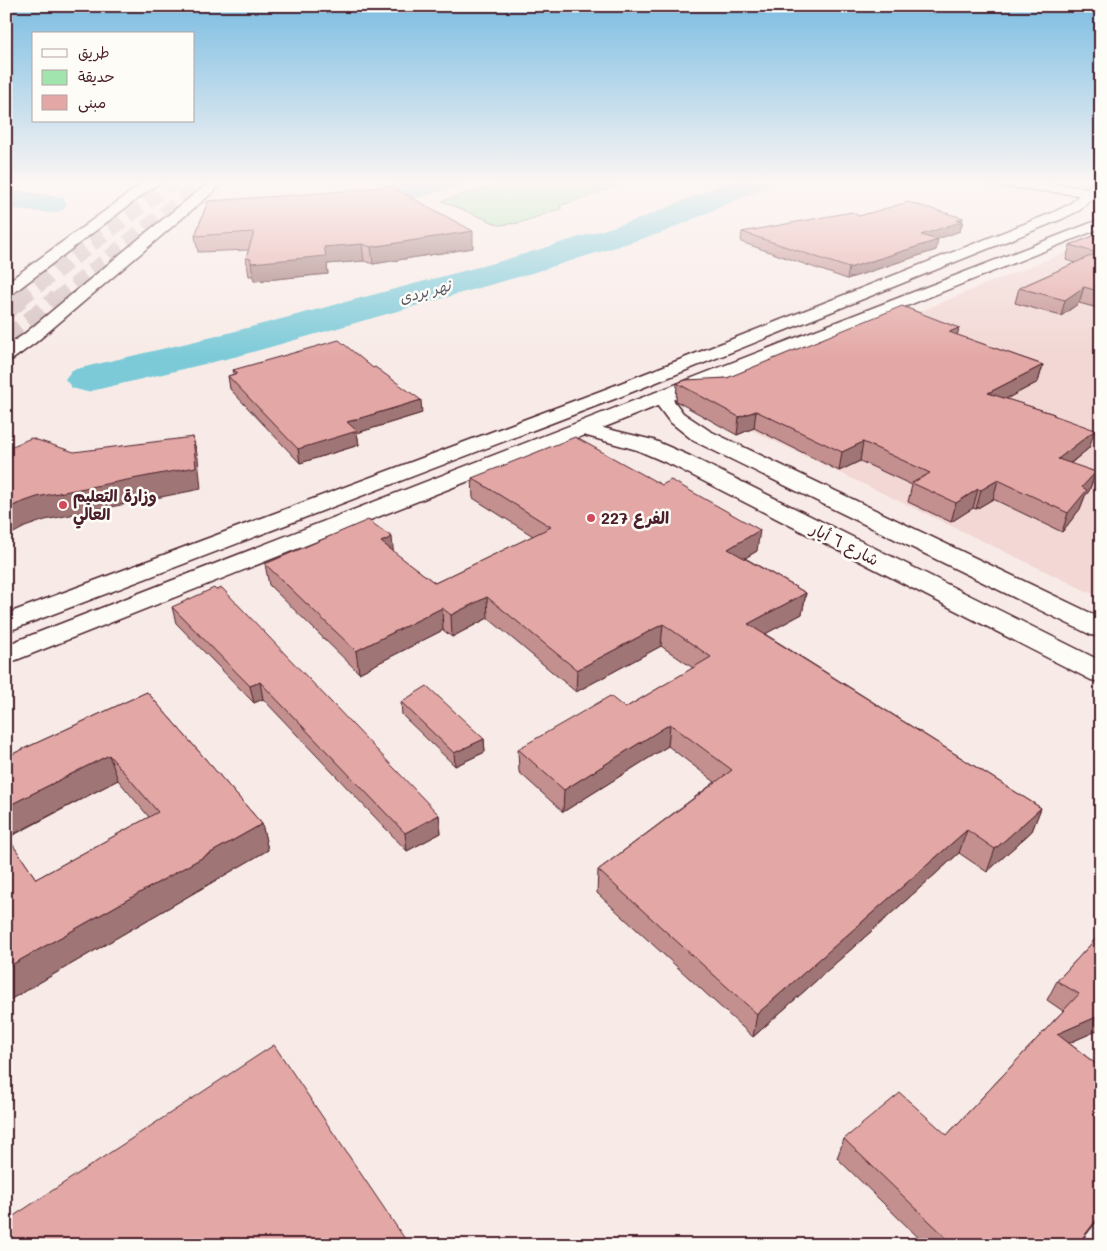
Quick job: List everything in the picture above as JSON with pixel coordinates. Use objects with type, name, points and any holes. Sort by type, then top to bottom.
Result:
[{"type":"main road","points":[[6,291],[76,239]]},
{"type":"main road","points":[[6,355],[29,339],[147,239]]},
{"type":"main road","points":[[6,624],[667,372],[999,239]]},
{"type":"main road","points":[[6,655],[1060,239]]},
{"type":"main road","name":"شارع ٦ أيار","points":[[661,398],[676,417],[702,436],[1101,629]]},
{"type":"main road","name":"شارع ٦ أيار","points":[[583,429],[625,438],[664,452],[1101,673]]},
{"type":"main road","points":[[827,535],[861,514]]},
{"type":"shaded area","points":[[1101,239],[1101,598],[751,430],[721,413],[720,395],[981,286]]},
{"type":"building","points":[[252,239],[420,239],[371,247],[362,244],[324,247],[326,256],[251,263],[251,259],[246,258]]},
{"type":"building","points":[[764,239],[938,240],[849,268]]},
{"type":"building","points":[[1085,239],[1101,239],[1101,292],[1084,287],[1065,300],[1019,288],[1097,253],[1070,245]]},
{"type":"building","points":[[902,306],[959,328],[949,332],[1043,365],[988,393],[1054,414],[1095,430],[1058,459],[1096,472],[1082,487],[1087,490],[1068,513],[998,480],[981,490],[978,489],[956,503],[912,483],[930,473],[863,442],[842,452],[756,411],[739,417],[677,383],[686,380],[727,378]]},
{"type":"building","points":[[339,340],[373,368],[375,367],[421,400],[347,422],[357,431],[298,449],[228,376],[238,373],[233,370]]},
{"type":"building","points":[[193,437],[196,467],[37,497],[6,510],[6,449],[31,438],[74,452]]},
{"type":"building","points":[[575,437],[662,485],[671,480],[760,530],[728,549],[806,593],[748,624],[1041,808],[995,849],[967,830],[757,1014],[598,870],[732,770],[670,724],[564,790],[518,749],[610,696],[625,708],[711,657],[663,624],[577,670],[487,597],[451,615],[442,608],[356,651],[265,564],[368,520],[392,537],[381,542],[435,583],[551,527],[472,478]]},
{"type":"building","points":[[214,588],[216,590],[222,588],[439,815],[405,833],[260,682],[250,686],[172,607]]},
{"type":"building","points":[[427,686],[484,739],[454,753],[401,702]]},
{"type":"building","points":[[147,692],[262,824],[6,968],[6,835],[36,879],[158,812],[109,755],[6,807],[6,757]]},
{"type":"building","points":[[1101,933],[1101,1015],[1057,1034],[1101,1068],[1101,1214],[1077,1245],[954,1245],[844,1139],[900,1093],[947,1135],[1079,994],[1057,981]]},
{"type":"building","points":[[274,1045],[409,1245],[6,1245],[6,1221]]},
{"type":"waterway","name":"نهر بردى","points":[[87,379],[224,347],[513,268],[606,239]]},
{"type":"tunnel","points":[[19,300],[98,239]]},
{"type":"tunnel","points":[[56,300],[131,239]]},
{"type":"tunnel","points":[[6,310],[21,299]]},
{"type":"tunnel","points":[[6,340],[57,299]]},
{"type":"place","name":"وزارة التعليم العالي","points":[[63,505]]},
{"type":"place","name":"الفرع 227","points":[[591,518]]}]
